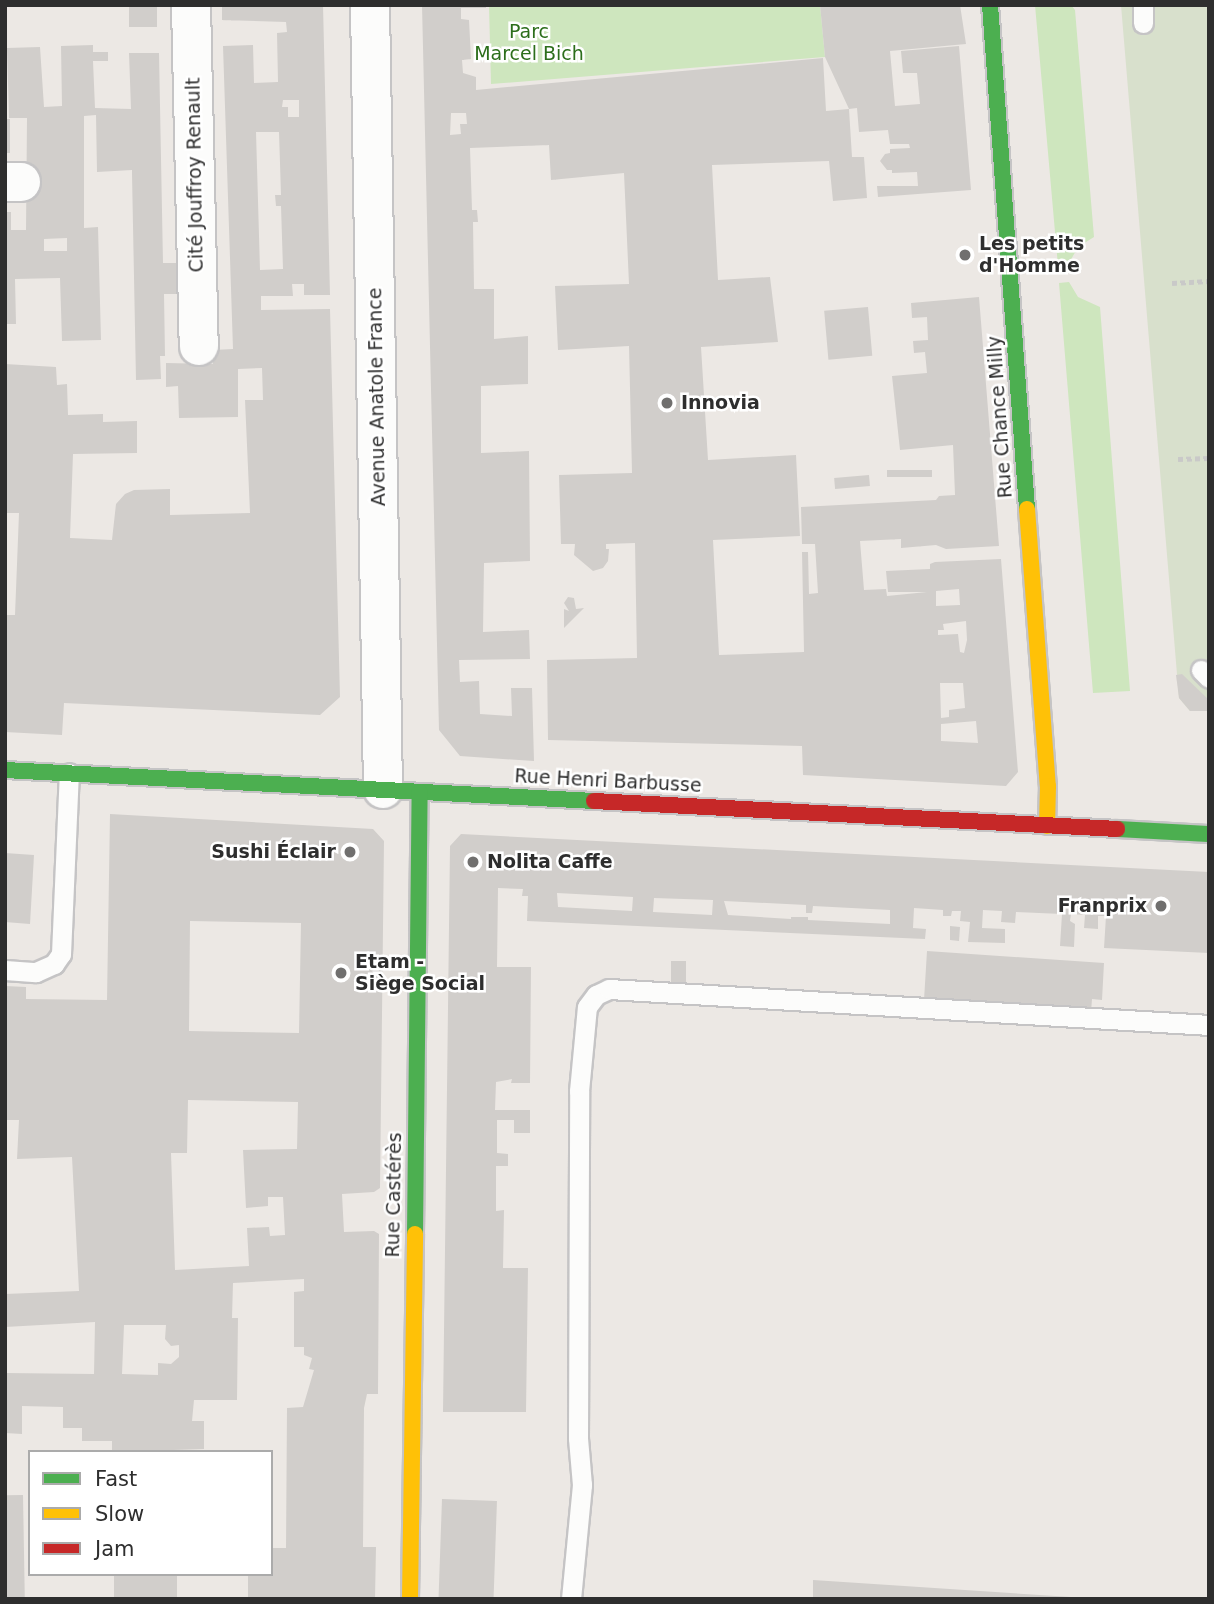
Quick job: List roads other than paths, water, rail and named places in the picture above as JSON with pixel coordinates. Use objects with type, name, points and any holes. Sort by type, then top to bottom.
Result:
[{"type":"street","name":"Cité Jouffroy Renault","points":[[191,5],[199,345]]},
{"type":"street","name":"Avenue Anatole France","points":[[370,5],[402,790]]},
{"type":"street","name":"Rue Chance Milly","points":[[990,5],[1048,786],[1046,826]]},
{"type":"street","name":"Rue Henri Barbusse","points":[[5,770],[1209,834]]},
{"type":"street","name":"Rue Castérès","points":[[402,790],[410,1599]]},
{"type":"lane","points":[[5,970],[36,972],[54,964],[61,954],[69,773]]},
{"type":"lane","points":[[571,1599],[582,1485],[578,1438],[579,1091],[587,1007],[596,995],[609,989],[1209,1025]]},
{"type":"place","name":"Les petits d'Homme","points":[[965,255]]},
{"type":"place","name":"Innovia","points":[[667,403]]},
{"type":"place","name":"Sushi Éclair","points":[[350,852]]},
{"type":"place","name":"Nolita Caffe","points":[[473,862]]},
{"type":"place","name":"Franprix","points":[[1161,906]]},
{"type":"place","name":"Etam - Siège Social","points":[[341,973]]},
{"type":"park label","name":"Parc Marcel Bich","points":[[529,43]]}]
